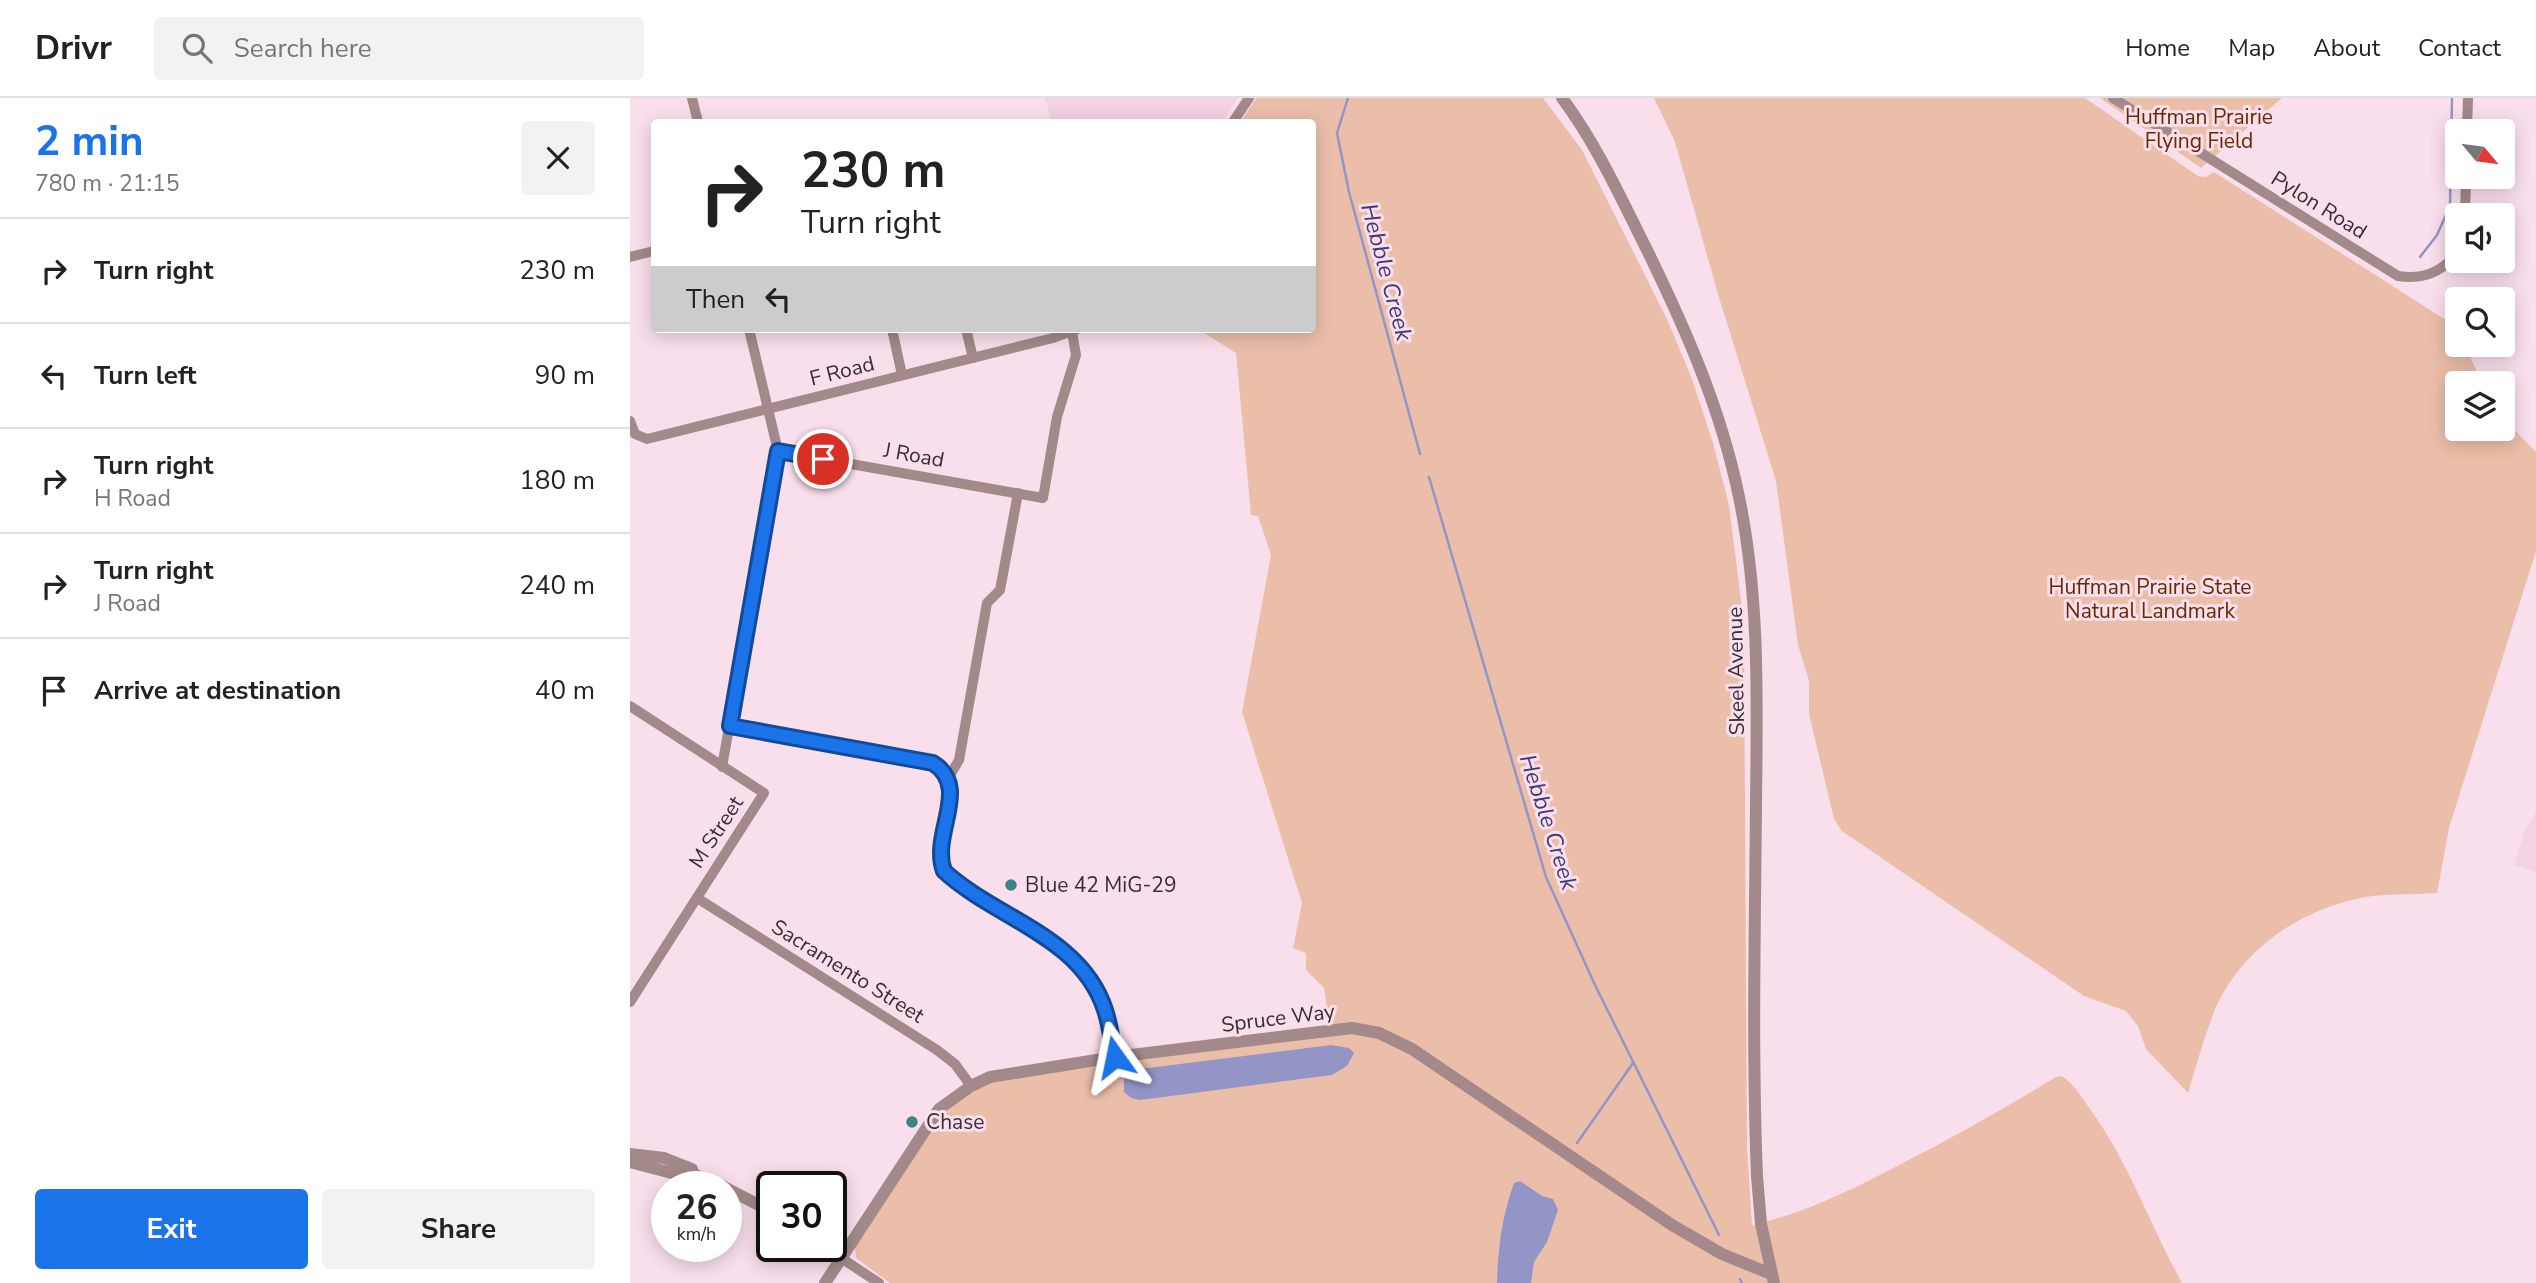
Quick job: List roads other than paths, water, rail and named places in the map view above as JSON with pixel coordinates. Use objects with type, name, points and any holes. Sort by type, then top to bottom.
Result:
[{"type":"street","points":[[692,98],[697,119]]},
{"type":"street","points":[[1235,119],[1249,98]]},
{"type":"street","name":"Skeel Avenue","points":[[1562,98],[1584,128],[1612,178],[1706,378],[1724,433],[1739,497],[1755,602],[1755,1134],[1761,1224],[1773,1278]]},
{"type":"street","name":"Pylon Road","points":[[2113,98],[2398,276],[2409,278],[2429,275],[2445,265]]},
{"type":"street","points":[[2467,119],[2468,98]]},
{"type":"street","points":[[630,257],[651,252]]},
{"type":"street","points":[[630,706],[723,766],[778,451],[750,333]]},
{"type":"street","points":[[893,333],[902,376]]},
{"type":"street","points":[[967,333],[973,358]]},
{"type":"street","name":"J Road","points":[[778,451],[1043,498],[1057,418],[1076,355],[1074,333]]},
{"type":"street","name":"F Road","points":[[630,421],[635,434],[648,439],[973,358],[1051,334]]},
{"type":"street","points":[[949,777],[959,760],[987,603],[1000,590],[1018,493]]},
{"type":"street","points":[[730,726],[933,763],[949,777],[951,788],[940,854],[944,871],[1068,954],[1085,972],[1105,1010],[1115,1057]]},
{"type":"street","name":"M Street","points":[[697,898],[764,793],[723,766]]},
{"type":"street","points":[[630,1002],[697,898]]},
{"type":"street","name":"Sacramento Street","points":[[697,898],[937,1050],[955,1064],[971,1086]]},
{"type":"street","name":"Spruce Way","points":[[847,1249],[939,1109],[971,1086],[990,1077],[1115,1057],[1352,1028],[1379,1033],[1412,1049],[1688,1235],[1773,1278]]},
{"type":"street","points":[[630,1154],[664,1158],[692,1171]]},
{"type":"street","points":[[630,1162],[664,1171]]},
{"type":"street","name":"Spruce Way","points":[[825,1283],[838,1262]]},
{"type":"street","points":[[847,1262],[879,1283]]},
{"type":"water","points":[[1331,1045],[1349,1048],[1354,1053],[1347,1066],[1332,1075],[1140,1100],[1131,1098],[1124,1092],[1124,1077],[1132,1070]]},
{"type":"water","points":[[1520,1181],[1542,1196],[1553,1199],[1558,1210],[1547,1242],[1534,1262],[1531,1283],[1497,1283],[1504,1220],[1514,1183]]},
{"type":"waterway","name":"Hebble Creek","points":[[1348,98],[1337,133],[1349,192],[1420,454]]},
{"type":"waterway","points":[[2420,257],[2437,235],[2450,206],[2452,98]]},
{"type":"waterway","name":"Hebble Creek","points":[[1429,477],[1546,877],[1595,985],[1719,1235]]},
{"type":"waterway","points":[[1577,1143],[1633,1063]]},
{"type":"waterway","name":"Hebble Creek","points":[[1740,1279],[1742,1283]]},
{"type":"place","name":"Blue 42 MiG-29","points":[[1011,885]]},
{"type":"place","name":"Chase","points":[[912,1122]]},
{"type":"park label","name":"Huffman Prairie Flying Field","points":[[2199,129]]},
{"type":"park label","name":"Huffman Prairie State Natural Landmark","points":[[2150,599]]}]
